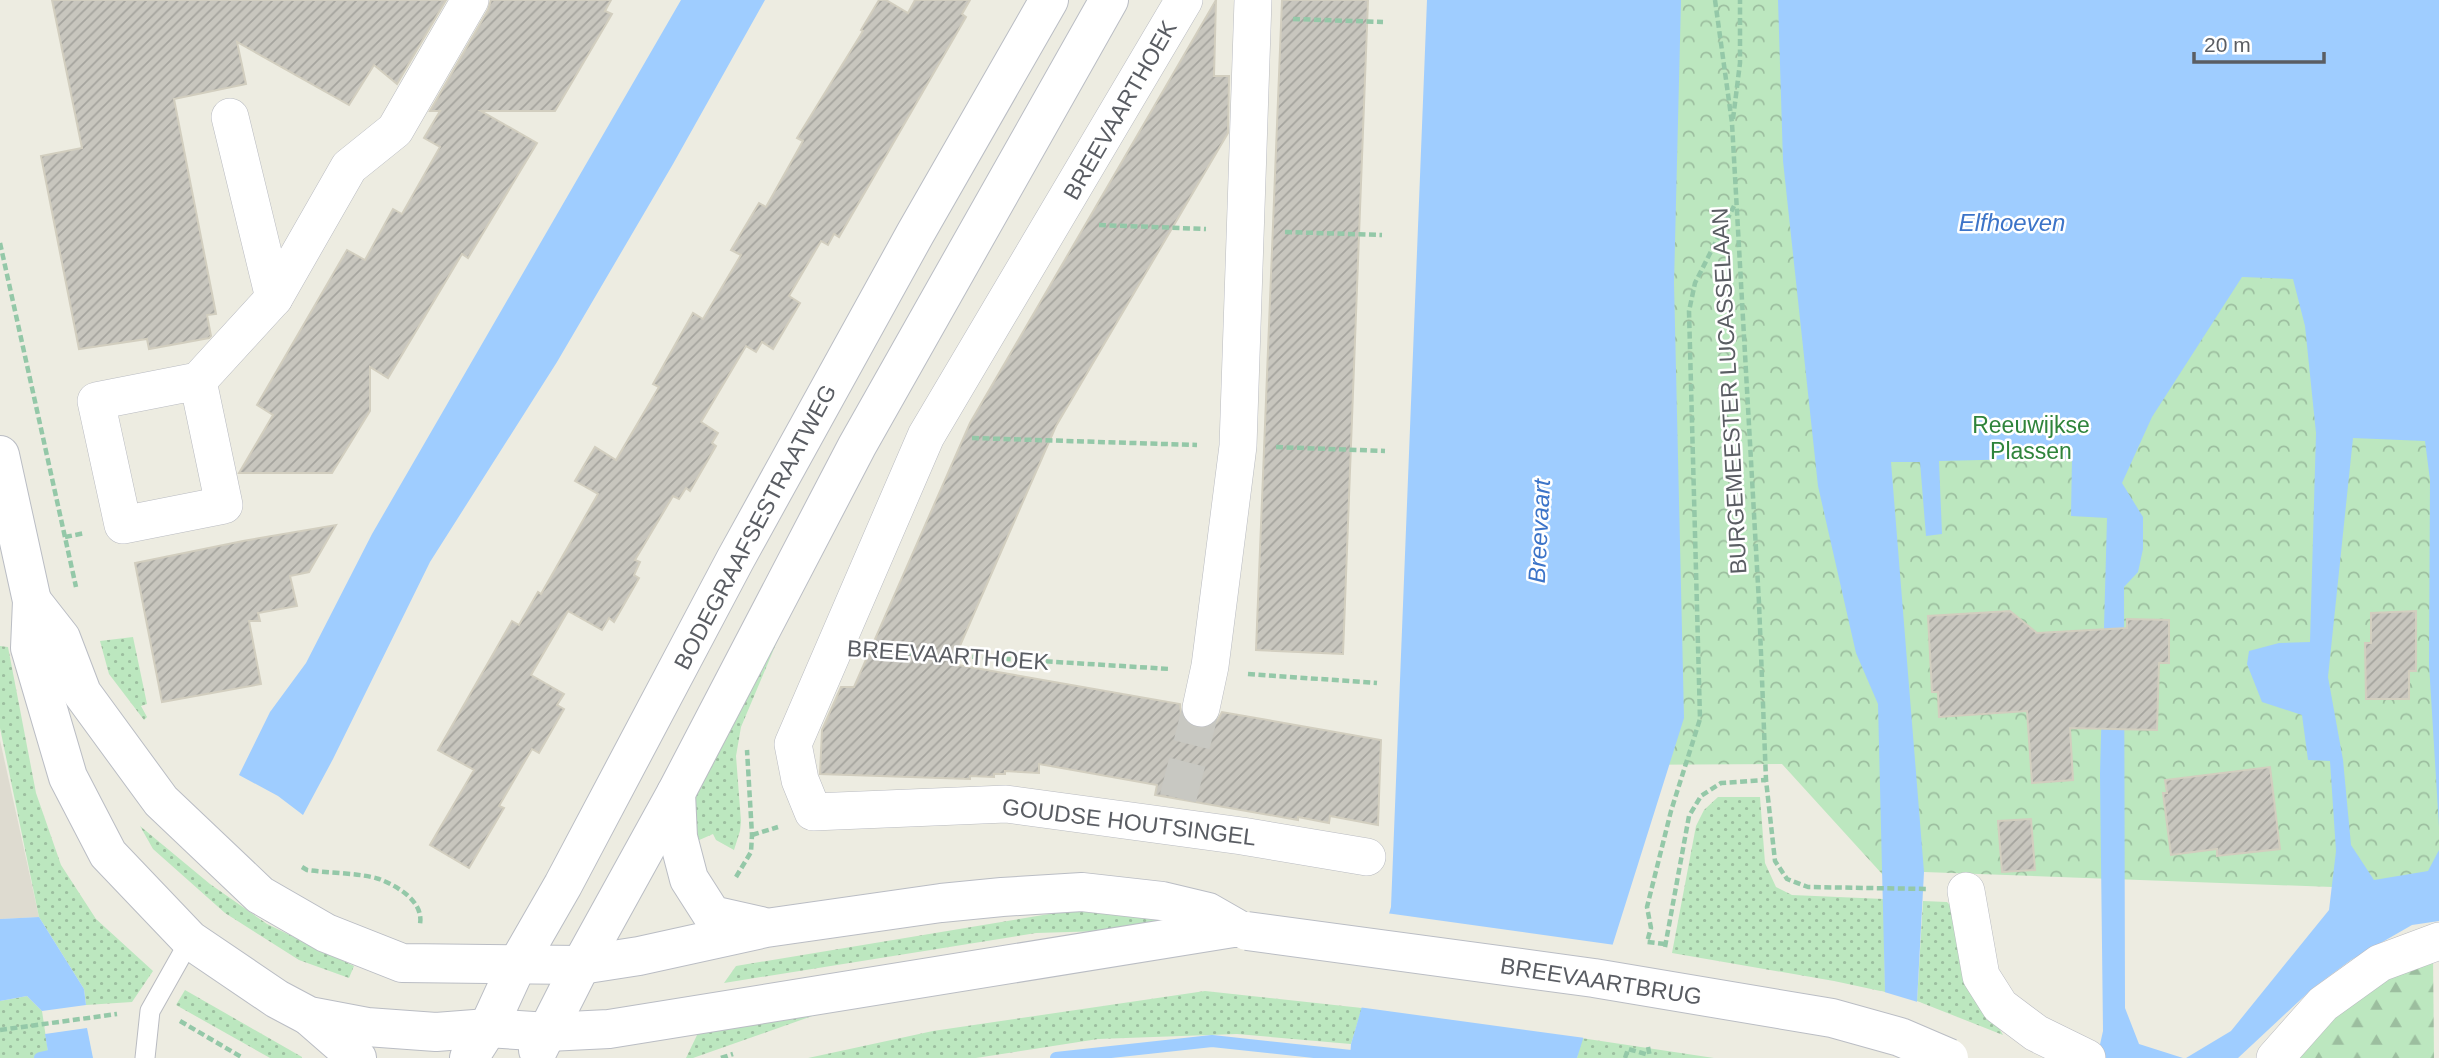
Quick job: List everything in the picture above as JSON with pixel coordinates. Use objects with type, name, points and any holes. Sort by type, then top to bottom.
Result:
[{"type":"main road","name":"BODEGRAAFSESTRAATWEG","points":[[478,1043],[517,965],[563,885],[788,463],[1049,0]]},
{"type":"main road","points":[[541,1045],[857,446],[1109,0]]},
{"type":"main road","points":[[0,455],[32,601],[30,648],[68,777],[108,854],[190,940],[277,999],[309,1016],[357,1058]]},
{"type":"main road","points":[[32,601],[61,638],[82,693],[161,801],[260,895],[326,933],[402,963],[581,965],[684,947],[766,928],[953,902],[1082,892],[1162,901],[1208,912],[1240,929]]},
{"type":"main road","points":[[676,793],[678,837],[689,879],[712,915],[766,928]]},
{"type":"main road","points":[[309,1016],[367,1027],[436,1032],[478,1043],[541,1045],[609,1029],[1240,929]]},
{"type":"main road","name":"BREEVAARTBRUG","points":[[1240,929],[1594,978],[1832,1018],[1900,1037],[1949,1058]]},
{"type":"street","points":[[198,381],[274,299],[349,167],[395,130],[470,0]]},
{"type":"street","name":"BREEVAARTHOEK","points":[[834,649],[926,436],[1184,0]]},
{"type":"street","points":[[1201,708],[1209,671],[1238,446],[1253,9]]},
{"type":"street","points":[[230,117],[274,299]]},
{"type":"street","name":"GOUDSE HOUTSINGEL","points":[[834,649],[793,744],[800,780],[813,812],[1006,804],[1176,813],[1367,856]]},
{"type":"street","points":[[1949,890],[1981,976],[2000,1006],[2036,1033],[2082,1056]]},
{"type":"street","points":[[2275,1058],[2323,1004],[2380,963],[2439,941]]},
{"type":"lane","points":[[145,1058],[150,1011],[190,940]]},
{"type":"path","name":"BURGEMEESTER LUCASSELAAN","points":[[1715,0],[1732,124],[1759,603],[1766,780],[1775,861],[1787,880],[1808,887],[1949,890]]},
{"type":"path","points":[[1732,124],[1740,63],[1740,0]]},
{"type":"path","points":[[1253,9],[1383,22]]},
{"type":"path","points":[[1647,942],[1650,928],[1647,907],[1671,811],[1700,719],[1689,311],[1695,283],[1735,203]]},
{"type":"path","points":[[0,243],[79,600]]},
{"type":"path","points":[[926,436],[1385,451]]},
{"type":"path","name":"BREEVAARTHOEK","points":[[834,649],[1377,683]]},
{"type":"path","points":[[1665,944],[1689,816],[1700,796],[1721,783],[1766,780]]},
{"type":"path","points":[[295,864],[307,870],[378,879],[412,897],[422,916],[418,935],[402,963]]},
{"type":"path","points":[[150,1011],[174,1018],[243,1058]]},
{"type":"path","points":[[0,1030],[110,1015]]},
{"type":"path","points":[[1648,1047],[1650,1057]]},
{"type":"path","points":[[1625,1058],[1628,1049],[1650,1057]]},
{"type":"shaded area","points":[[0,740],[39,917],[0,919]]},
{"type":"green space","name":"Reeuwijkse Plassen","points":[[1640,0],[2439,0],[2439,891],[1924,872],[1883,875],[1782,764],[1609,765]]},
{"type":"green space","points":[[789,613],[741,727],[736,756],[741,821],[734,850],[716,840],[713,834],[697,841],[693,821],[697,788]]},
{"type":"green space","points":[[133,637],[147,704],[141,706],[147,717],[144,720],[109,674],[100,641]]},
{"type":"green space","points":[[0,646],[8,647],[36,793],[61,865],[96,919],[153,971],[132,1002],[86,1005],[84,989],[39,917],[0,728]]},
{"type":"green space","points":[[1718,797],[1760,797],[1765,863],[1776,887],[1792,895],[1884,899],[1885,992],[1672,953],[1696,826],[1704,810]]},
{"type":"green space","points":[[140,826],[210,884],[267,924],[354,966],[349,978],[299,960],[225,913],[153,849]]},
{"type":"green space","points":[[1923,901],[1947,902],[1961,916],[1975,984],[2003,1035],[1917,1001]]},
{"type":"green space","points":[[1091,907],[1207,920],[1137,930],[1036,933],[724,983],[736,966]]},
{"type":"green space","points":[[2433,953],[2434,1058],[2296,1058],[2376,972]]},
{"type":"green space","points":[[185,990],[302,1058],[270,1058],[176,1005]]},
{"type":"green space","points":[[1205,991],[1362,1008],[1351,1044],[1237,1034],[1098,1039],[976,1058],[808,1058],[933,1031]]},
{"type":"green space","points":[[27,996],[42,1011],[49,1058],[0,1058],[0,1001]]},
{"type":"green space","points":[[818,1014],[693,1058],[686,1058],[698,1033]]},
{"type":"green space","points":[[1581,1038],[1714,1058],[1577,1058]]},
{"type":"water","points":[[681,0],[765,0],[557,362],[430,562],[303,815],[278,796],[239,775],[270,712],[306,663],[372,534]]},
{"type":"water","name":"Breevaart","points":[[1427,0],[1681,0],[1674,283],[1684,718],[1577,1058],[1350,1058],[1351,1044],[1391,907]]},
{"type":"water","name":"Elfhoeven","points":[[1778,0],[2439,0],[2439,827],[2429,664],[2430,480],[2425,441],[2353,438],[2328,677],[2343,760],[2351,845],[2374,880],[2428,871],[2439,850],[2439,921],[2412,925],[2351,960],[2313,988],[2238,1058],[2186,1058],[2231,1031],[2329,910],[2336,851],[2330,761],[2308,760],[2302,715],[2262,702],[2247,664],[2249,651],[2279,643],[2310,642],[2316,433],[2305,326],[2293,279],[2242,277],[2152,417],[2122,483],[2143,517],[2143,549],[2138,572],[2124,587],[2125,1008],[2139,1044],[2183,1058],[2097,1058],[2103,1031],[2100,774],[2107,518],[2071,516],[2072,458],[1939,461],[1942,534],[1926,536],[1920,462],[1891,462],[1924,872],[1914,1058],[1878,1058],[1885,992],[1878,704],[1856,653],[1818,486],[1783,161]]},
{"type":"water","points":[[39,917],[84,989],[86,1005],[42,1011],[27,996],[0,1001],[0,919]]},
{"type":"water","points":[[87,1028],[93,1058],[49,1058],[45,1034]]},
{"type":"pier","points":[[1386,913],[1615,945],[1585,1038],[1358,1007]]},
{"type":"pier","points":[[1881,991],[1921,1003],[1918,1058],[1874,1058]]},
{"type":"building","points":[[52,0],[446,0],[397,84],[374,65],[349,105],[237,42],[246,84],[174,99],[216,314],[207,315],[211,336],[149,349],[147,339],[79,349],[41,156],[82,148]]},
{"type":"building","points":[[491,0],[611,0],[605,11],[612,14],[555,111],[481,111],[537,143],[468,258],[462,254],[388,378],[370,367],[370,411],[332,473],[239,473],[273,415],[257,405],[347,250],[365,260],[393,209],[402,214],[440,147],[424,138],[440,111],[430,111],[488,10]]},
{"type":"building","points":[[879,0],[886,0],[908,13],[915,0],[970,0],[962,14],[966,17],[839,237],[834,234],[828,245],[821,241],[789,296],[800,303],[773,349],[762,342],[756,352],[746,346],[701,422],[718,433],[712,443],[716,446],[690,491],[686,488],[679,499],[673,496],[635,560],[640,562],[634,575],[639,578],[614,622],[609,618],[602,630],[568,611],[531,675],[564,694],[557,705],[564,709],[539,753],[532,749],[499,806],[504,808],[469,868],[430,845],[474,770],[438,750],[512,621],[519,625],[538,592],[541,594],[598,494],[575,481],[595,447],[616,460],[659,387],[653,384],[693,313],[703,319],[741,255],[731,250],[759,203],[766,207],[803,141],[797,138]]},
{"type":"building","points":[[1216,0],[1214,76],[1229,76],[1228,133],[1056,426],[952,664],[1180,704],[1181,715],[1186,723],[1197,729],[1216,723],[1222,712],[1381,740],[1378,825],[1330,816],[1329,823],[1298,817],[1298,820],[1155,795],[1157,785],[1039,764],[1039,773],[1005,771],[1005,774],[994,774],[994,777],[970,776],[970,779],[820,774],[822,730],[841,687],[854,687],[970,423]]},
{"type":"building","points":[[1282,0],[1368,0],[1343,654],[1256,650]]},
{"type":"building","points":[[336,525],[309,572],[290,576],[297,606],[258,613],[260,621],[249,621],[261,684],[162,702],[135,563]]},
{"type":"building","points":[[2010,611],[2037,633],[2127,628],[2127,619],[2169,620],[2169,663],[2159,663],[2157,730],[2070,728],[2073,780],[2032,783],[2027,711],[1939,717],[1938,692],[1932,692],[1928,616]]},
{"type":"building","points":[[2416,611],[2416,671],[2409,671],[2409,699],[2366,699],[2365,643],[2371,643],[2371,613]]},
{"type":"building","points":[[2270,767],[2280,849],[2217,856],[2217,849],[2171,855],[2163,793],[2167,793],[2165,780]]},
{"type":"building","points":[[2031,819],[2035,870],[2002,872],[1998,821]]},
{"type":"waterway","points":[[1056,1058],[1212,1041],[1351,1056]]},
{"type":"waterway","points":[[40,1058],[49,1056]]},
{"type":"tunnel","points":[[1178,798],[1201,708]]}]
